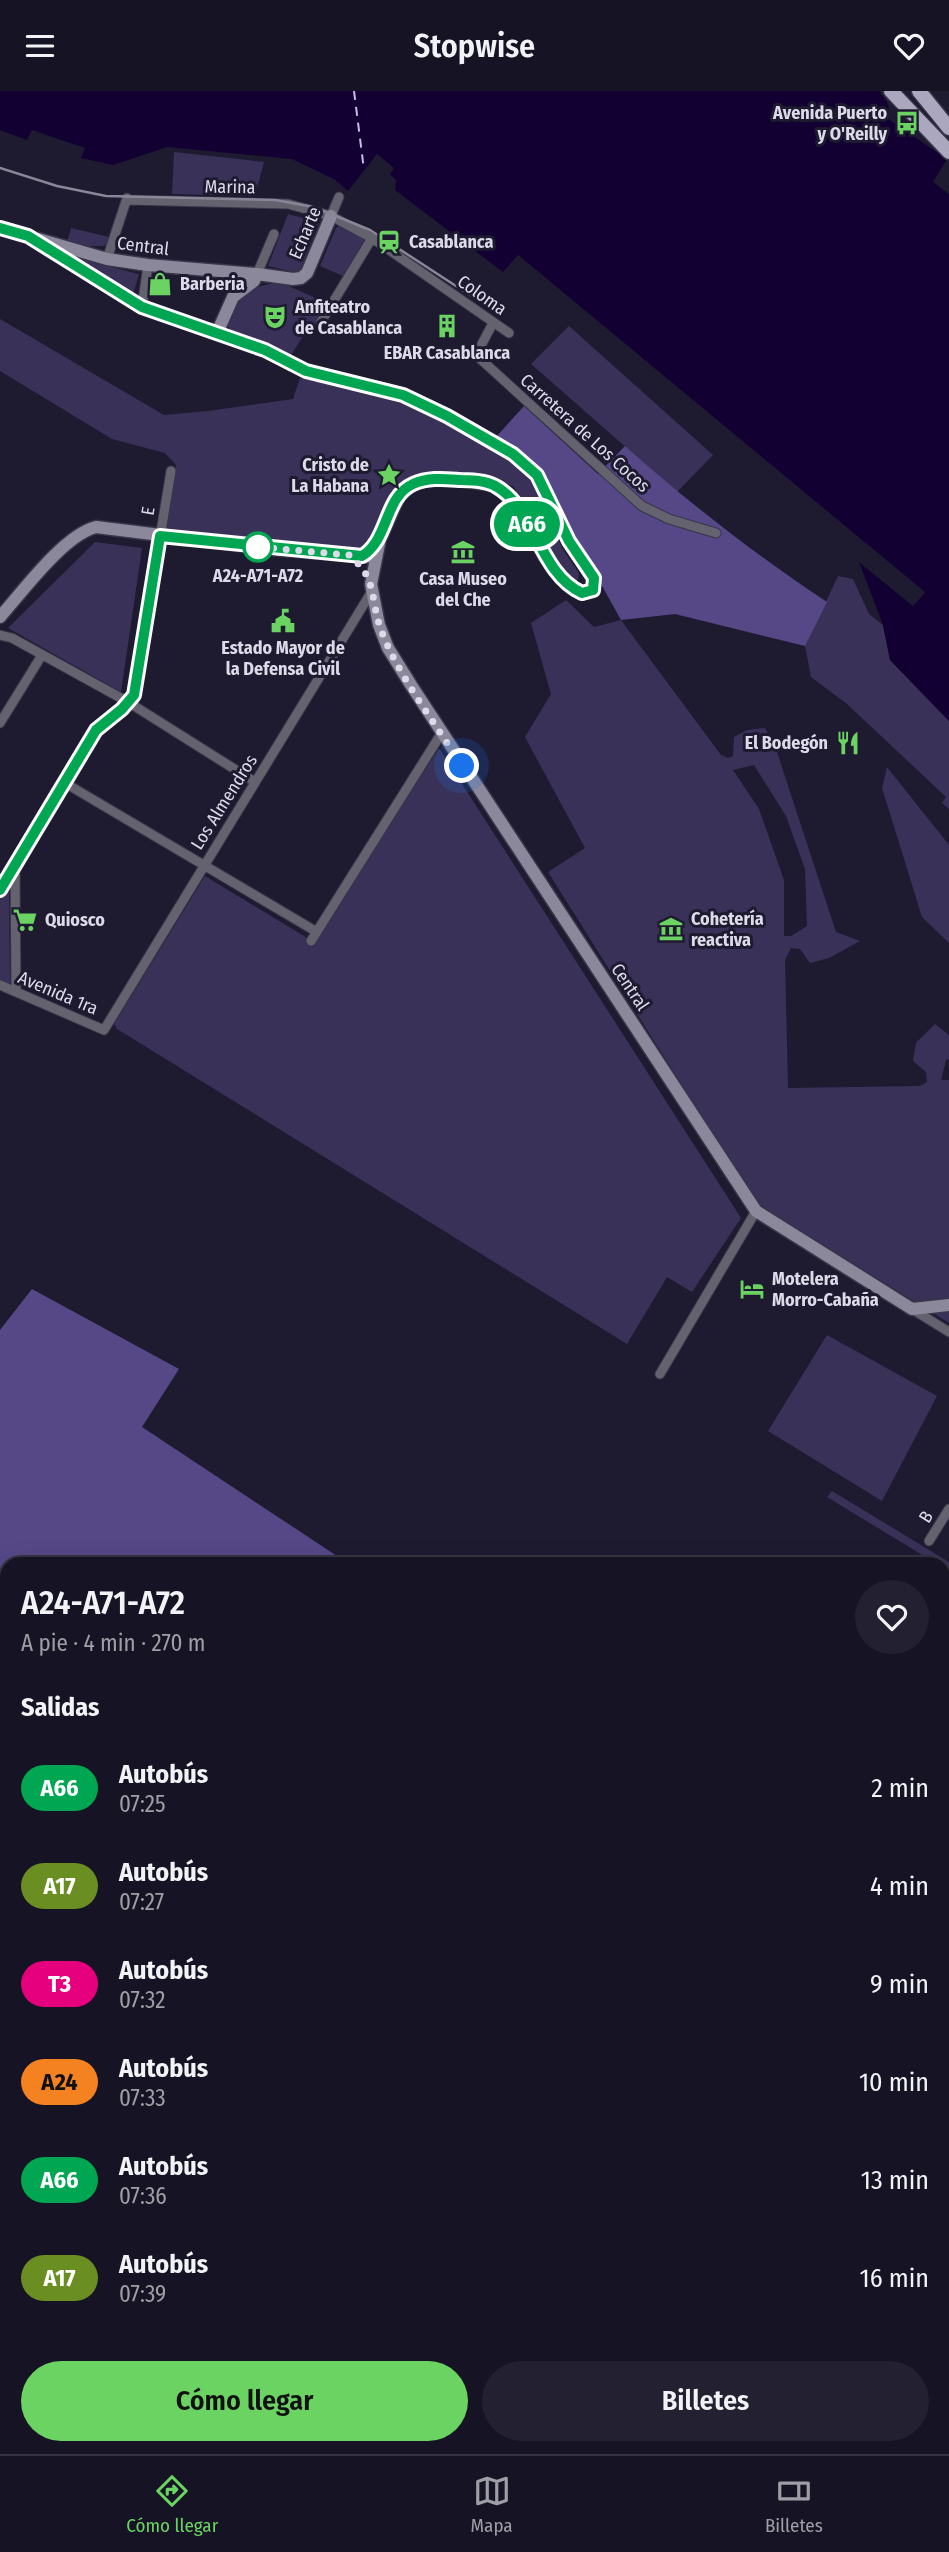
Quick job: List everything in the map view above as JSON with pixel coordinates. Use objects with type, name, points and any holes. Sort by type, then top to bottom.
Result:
[{"type":"main road","points":[[891,91],[949,152]]},
{"type":"main road","points":[[919,91],[949,128]]},
{"type":"street","name":"Echarte","points":[[255,278],[273,276],[293,279],[301,278],[307,273],[339,197]]},
{"type":"street","name":"Marina","points":[[107,259],[127,199],[288,204],[331,216]]},
{"type":"street","name":"Coloma","points":[[331,216],[372,238],[509,333]]},
{"type":"street","name":"Central","points":[[0,228],[107,259],[255,278]]},
{"type":"street","name":"Echarte","points":[[217,334],[233,297],[255,278],[274,234]]},
{"type":"street","points":[[0,617],[64,546],[88,529],[96,527],[362,556],[380,539],[399,496],[412,484],[442,478],[494,485],[511,497],[545,557],[572,589],[582,593],[593,590],[594,578],[569,541],[537,475],[513,454],[447,416],[403,395],[306,371],[265,350],[142,307],[28,236]]},
{"type":"street","points":[[321,322],[372,238]]},
{"type":"street","points":[[142,307],[148,265]]},
{"type":"street","name":"Carretera de Los Cocos","points":[[493,323],[477,355],[501,379],[560,429],[642,506],[669,519],[716,533]]},
{"type":"street","name":"E","points":[[128,702],[134,695],[172,471]]},
{"type":"street","points":[[362,556],[372,588]]},
{"type":"street","points":[[362,556],[372,588]]},
{"type":"street","name":"Central","points":[[372,588],[379,625],[388,648],[441,734],[755,1211],[949,1332]]},
{"type":"street","name":"Los Almendros","points":[[104,1030],[372,588]]},
{"type":"street","points":[[0,635],[12,638],[128,702],[255,782]]},
{"type":"street","points":[[0,723],[42,655]]},
{"type":"street","points":[[0,890],[96,730],[128,702]]},
{"type":"street","points":[[311,941],[441,734]]},
{"type":"street","points":[[65,782],[317,932]]},
{"type":"street","points":[[16,864],[16,992]]},
{"type":"street","name":"Avenida 1ra","points":[[0,985],[104,1030]]},
{"type":"street","points":[[660,1374],[755,1211]]},
{"type":"street","points":[[912,1309],[949,1305]]},
{"type":"street","name":"B","points":[[932,1537],[949,1509]]},
{"type":"shaded area","points":[[0,91],[879,91],[889,108],[884,116],[947,159],[933,182],[949,194],[949,721],[890,660],[883,625],[859,562],[913,606],[925,593],[518,255],[503,272],[395,190],[396,180],[390,174],[394,168],[377,154],[348,191],[334,179],[292,159],[167,147],[113,165],[81,158],[85,148],[32,130],[27,140],[0,130]]},
{"type":"shaded area","points":[[174,152],[264,162],[255,196],[172,194]]},
{"type":"shaded area","points":[[288,214],[319,222],[300,271],[268,266]]},
{"type":"shaded area","points":[[341,224],[365,239],[343,276],[320,266],[336,228]]},
{"type":"shaded area","points":[[71,228],[109,237],[108,243],[104,246],[66,246]]},
{"type":"shaded area","points":[[59,250],[98,264],[139,274],[133,295]]},
{"type":"shaded area","points":[[273,283],[284,284],[327,303],[313,334],[303,336],[291,355],[230,330],[227,324],[243,296],[256,288]]},
{"type":"shaded area","points":[[0,319],[164,415],[293,399],[300,378],[394,397],[430,413],[521,467],[535,483],[562,548],[579,573],[578,580],[572,581],[536,529],[514,487],[490,476],[452,473],[425,476],[408,483],[367,550],[355,553],[166,532],[176,465],[165,453],[112,439],[0,371]]},
{"type":"shaded area","points":[[569,326],[713,455],[677,492],[531,364]]},
{"type":"shaded area","points":[[524,406],[598,474],[625,446],[723,528],[827,602],[805,646],[675,614],[621,620],[555,501],[546,477],[522,452],[497,436]]},
{"type":"shaded area","points":[[95,542],[142,548],[121,692],[8,628]]},
{"type":"shaded area","points":[[838,576],[853,579],[869,614],[883,625],[890,660],[949,721],[949,809],[942,803],[946,797],[847,704],[811,677],[805,646]]},
{"type":"shaded area","points":[[566,600],[594,627],[621,620],[721,755],[728,758],[733,756],[734,737],[747,730],[765,728],[775,746],[836,932],[860,941],[829,958],[810,963],[800,949],[791,948],[785,960],[788,1088],[920,1086],[927,1082],[926,1072],[913,1061],[916,1043],[935,1024],[949,1035],[949,1059],[946,1060],[941,1080],[949,1080],[949,1323],[756,1203],[548,872],[585,848],[525,737],[551,694],[531,623]],"holes":[[[754,765],[786,816],[805,869],[807,926],[791,936],[784,936],[784,880],[759,809],[733,770]]]},
{"type":"shaded area","points":[[439,748],[741,1218],[692,1292],[667,1277],[627,1344],[117,1029],[114,1024],[205,876],[314,942]]},
{"type":"shaded area","points":[[887,767],[949,845],[949,943],[922,917],[882,788]]},
{"type":"shaded area","points":[[9,884],[10,985],[0,980],[0,899]]},
{"type":"shaded area","points":[[32,1289],[179,1369],[142,1427],[338,1557],[0,1557],[0,1330]]},
{"type":"shaded area","points":[[827,1335],[937,1396],[882,1501],[768,1431]]},
{"type":"shaded area","points":[[832,1491],[941,1557],[926,1557],[827,1497]]},
{"type":"pier","points":[[518,255],[925,592],[913,606],[856,560],[861,559],[913,601],[920,593],[518,260],[508,271],[506,269]]},
{"type":"ferry route","points":[[354,91],[364,170]]},
{"type":"railway","points":[[0,168],[57,186],[106,196],[275,200],[314,207],[370,230],[479,301]]},
{"type":"bus line","name":"A66","points":[[0,228],[28,236],[142,307],[265,350],[306,371],[403,395],[447,416],[513,454],[537,475],[569,541],[594,578],[593,590],[582,593],[572,589],[545,557],[511,497],[494,485],[468,480],[442,478],[412,484],[399,496],[387,517],[380,539],[362,556],[160,536],[134,695],[122,709],[96,730],[0,890]]},
{"type":"place","name":"Avenida Puerto y O'Reilly","points":[[907,123]]},
{"type":"place","name":"Casablanca","points":[[389,242]]},
{"type":"place","name":"Barberia","points":[[160,284]]},
{"type":"place","name":"Anfiteatro de Casablanca","points":[[275,317]]},
{"type":"place","name":"EBAR Casablanca","points":[[447,326]]},
{"type":"place","name":"Cristo de La Habana","points":[[389,475]]},
{"type":"place","name":"A24-A71-A72","points":[[258,547]]},
{"type":"place","name":"Casa Museo del Che","points":[[463,552]]},
{"type":"place","name":"Estado Mayor de la Defensa Civil","points":[[283,621]]},
{"type":"place","name":"El Bodegón","points":[[848,743]]},
{"type":"place","name":"Quiosco","points":[[25,920]]},
{"type":"place","name":"Cohetería reactiva","points":[[671,929]]},
{"type":"place","name":"Motelera Morro-Cabaña","points":[[752,1289]]},
{"type":"route","points":[[258,547],[247,546],[349,555],[363,566],[372,584],[379,625],[388,648],[462,766]]}]
